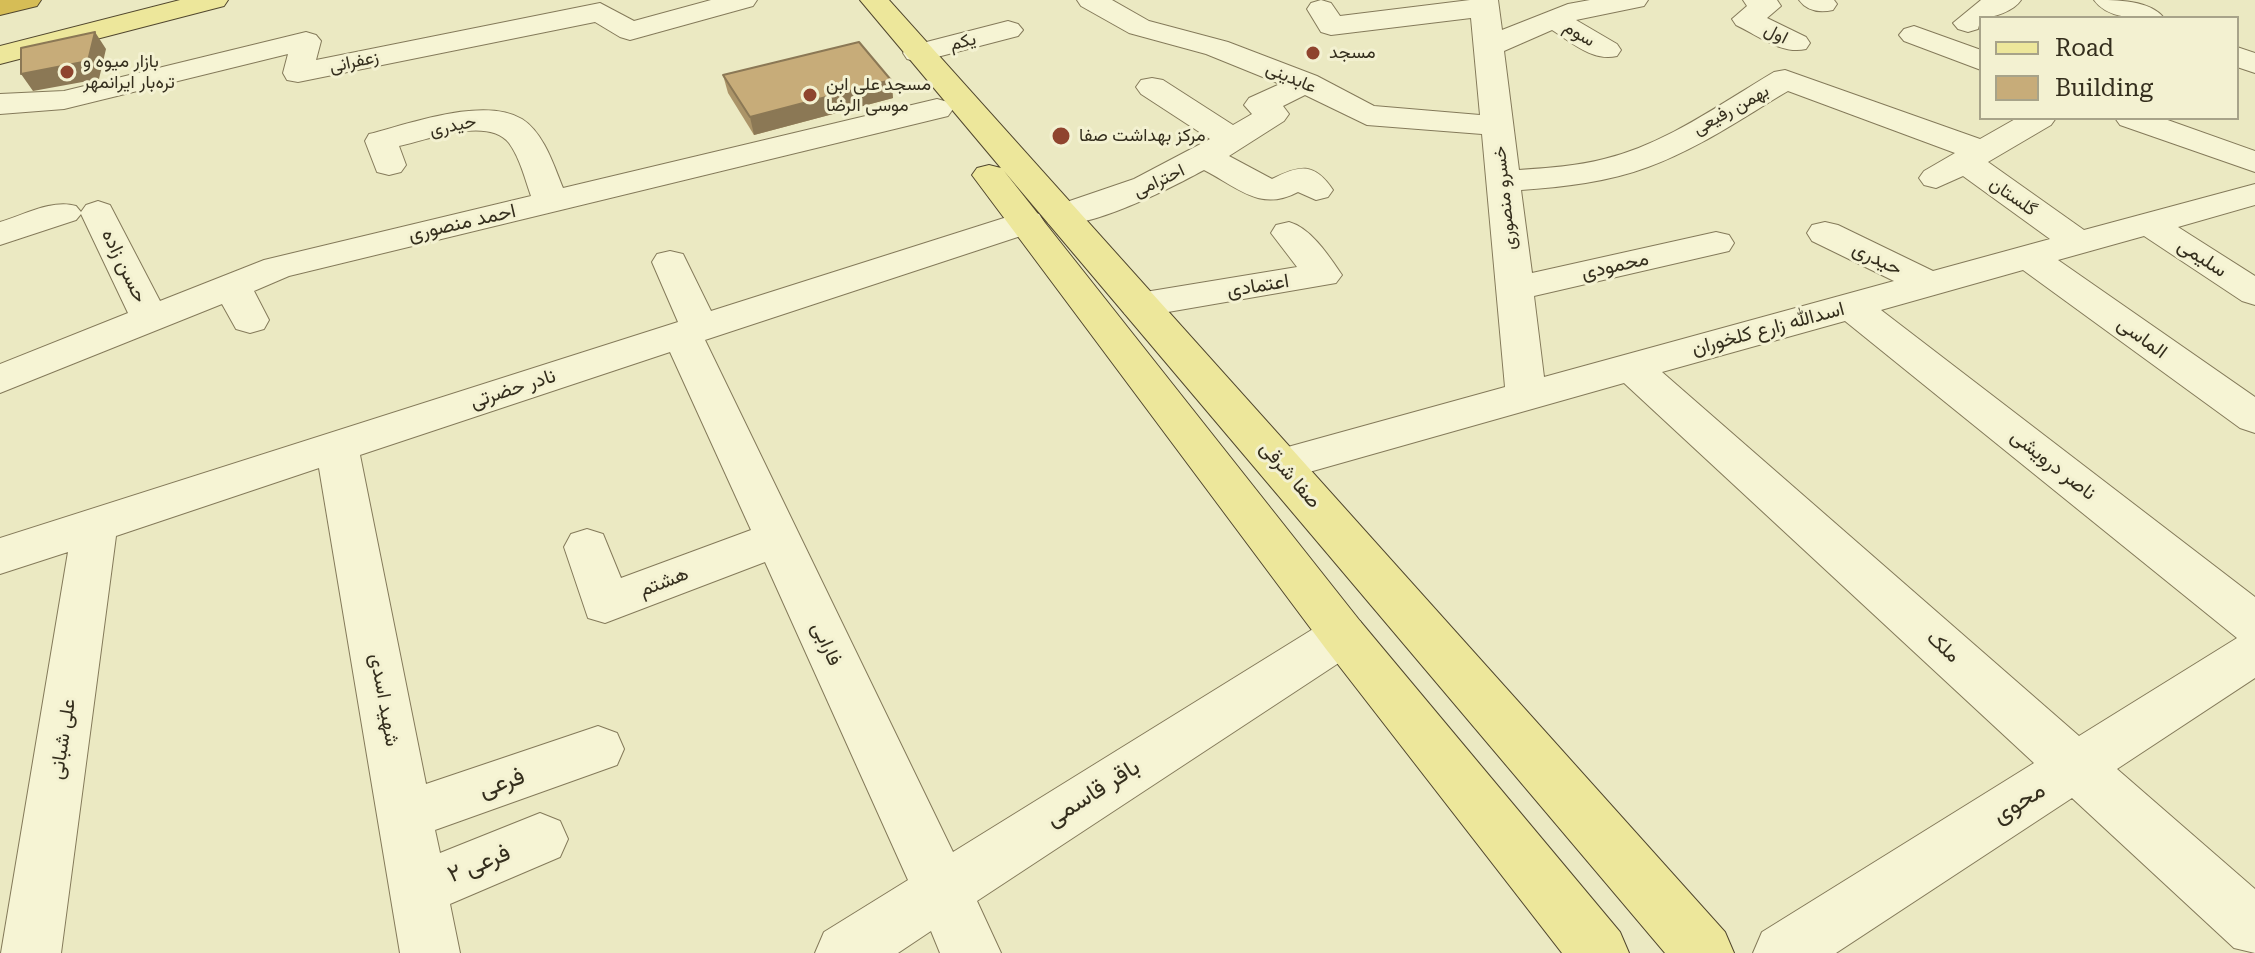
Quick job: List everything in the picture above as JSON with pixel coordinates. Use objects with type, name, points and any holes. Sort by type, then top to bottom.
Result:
[{"type":"highway","points":[[0,6],[27,0]]},
{"type":"main road","points":[[0,33],[129,0]]},
{"type":"main road","points":[[0,55],[214,0]]},
{"type":"main road","name":"صفا شرقی","points":[[851,0],[907,55],[1044,219],[1139,305],[1281,464],[1704,953]]},
{"type":"main road","name":"صفا شرقی","points":[[874,0],[907,55]]},
{"type":"main road","name":"صفا شرقی","points":[[1044,219],[1095,313],[1343,635],[1599,953]]},
{"type":"main road","points":[[1095,313],[1139,305]]},
{"type":"main road","points":[[1224,480],[1281,464]]},
{"type":"main road","points":[[1343,635],[1398,600]]},
{"type":"street","name":"زعفرانی","points":[[0,104],[64,100],[129,70],[307,28],[298,73],[497,20],[600,12],[630,31],[743,0]]},
{"type":"street","name":"عابدینی","points":[[1091,0],[1139,27],[1217,48],[1306,83],[1367,115],[1497,126]]},
{"type":"street","points":[[1488,47],[1568,13],[1634,0]]},
{"type":"street","name":"اول","points":[[1757,0],[1767,6],[1746,19],[1795,43]]},
{"type":"street","points":[[1968,23],[1992,5],[2007,0]]},
{"type":"street","points":[[2108,0],[2145,16]]},
{"type":"street","points":[[1321,9],[1331,26],[1484,4]]},
{"type":"street","name":"خسرو منصوری","points":[[1484,4],[1526,396]]},
{"type":"street","name":"سوم","points":[[1553,19],[1606,50]]},
{"type":"street","name":"یکم","points":[[907,55],[1008,30]]},
{"type":"street","points":[[1914,35],[1979,60]]},
{"type":"street","name":"بهمن رفیعی","points":[[1503,181],[1572,176],[1617,166],[1658,151],[1785,79],[1961,164]]},
{"type":"street","name":"احترامی","points":[[1044,219],[1133,193],[1220,149],[1273,114],[1260,105],[1306,83]]},
{"type":"street","points":[[1152,87],[1272,192],[1302,177],[1316,190]]},
{"type":"street","points":[[64,100],[70,135]]},
{"type":"street","name":"احمد منصوری","points":[[0,379],[232,286],[321,256],[949,106]]},
{"type":"street","points":[[1337,133],[1367,115]]},
{"type":"street","name":"حیدری","points":[[389,165],[381,141],[483,119],[509,125],[532,154],[551,203]]},
{"type":"street","points":[[1961,164],[2037,120]]},
{"type":"street","points":[[2137,120],[2255,162]]},
{"type":"street","name":"گلستان","points":[[1961,164],[2079,243]]},
{"type":"street","name":"اسدالله زارع کلخوران","points":[[1281,464],[2255,194]]},
{"type":"street","name":"حسن زاده","points":[[0,234],[81,212],[150,319]]},
{"type":"street","name":"نادر حضرتی","points":[[0,556],[1044,219]]},
{"type":"street","name":"سلیمی","points":[[2149,224],[2255,293]]},
{"type":"street","name":"اعتمادی","points":[[1139,305],[1323,275],[1289,233]]},
{"type":"street","name":"حیدری","points":[[1825,233],[1929,284]]},
{"type":"street","name":"محمودی","points":[[1514,289],[1716,243]]},
{"type":"street","name":"الماسی","points":[[2029,257],[2255,418]]},
{"type":"street","points":[[670,262],[691,331]]},
{"type":"street","points":[[232,286],[250,320]]},
{"type":"street","name":"ناصر درویشی","points":[[1851,306],[2255,624]]},
{"type":"street","name":"فارابی","points":[[691,331],[777,539],[971,953]]},
{"type":"street","name":"ملک","points":[[1631,367],[2255,928]]},
{"type":"street","name":"شهید اسدی","points":[[337,446],[430,953]]},
{"type":"street","name":"علی شبانی","points":[[31,953],[95,525]]},
{"type":"street","name":"هشتم","points":[[587,547],[605,604],[777,539]]},
{"type":"street","name":"باقر قاسمی","points":[[845,953],[1343,635]]},
{"type":"street","name":"محوی","points":[[1783,953],[2255,652]]},
{"type":"street","name":"فرعی","points":[[405,816],[598,749]]},
{"type":"street","name":"فرعی ۲","points":[[418,889],[540,839]]},
{"type":"building","points":[[95,32],[88,61],[21,74],[21,48]]},
{"type":"building","points":[[859,42],[891,80],[750,117],[723,75]]},
{"type":"place","name":"مسجد","points":[[1313,53]]},
{"type":"place","name":"بازار میوه و تره‌بار ایرانمهر","points":[[67,72]]},
{"type":"place","name":"مسجد علی ابن موسی الرضا","points":[[810,95]]},
{"type":"place","name":"مرکز بهداشت صفا","points":[[1061,136]]}]
